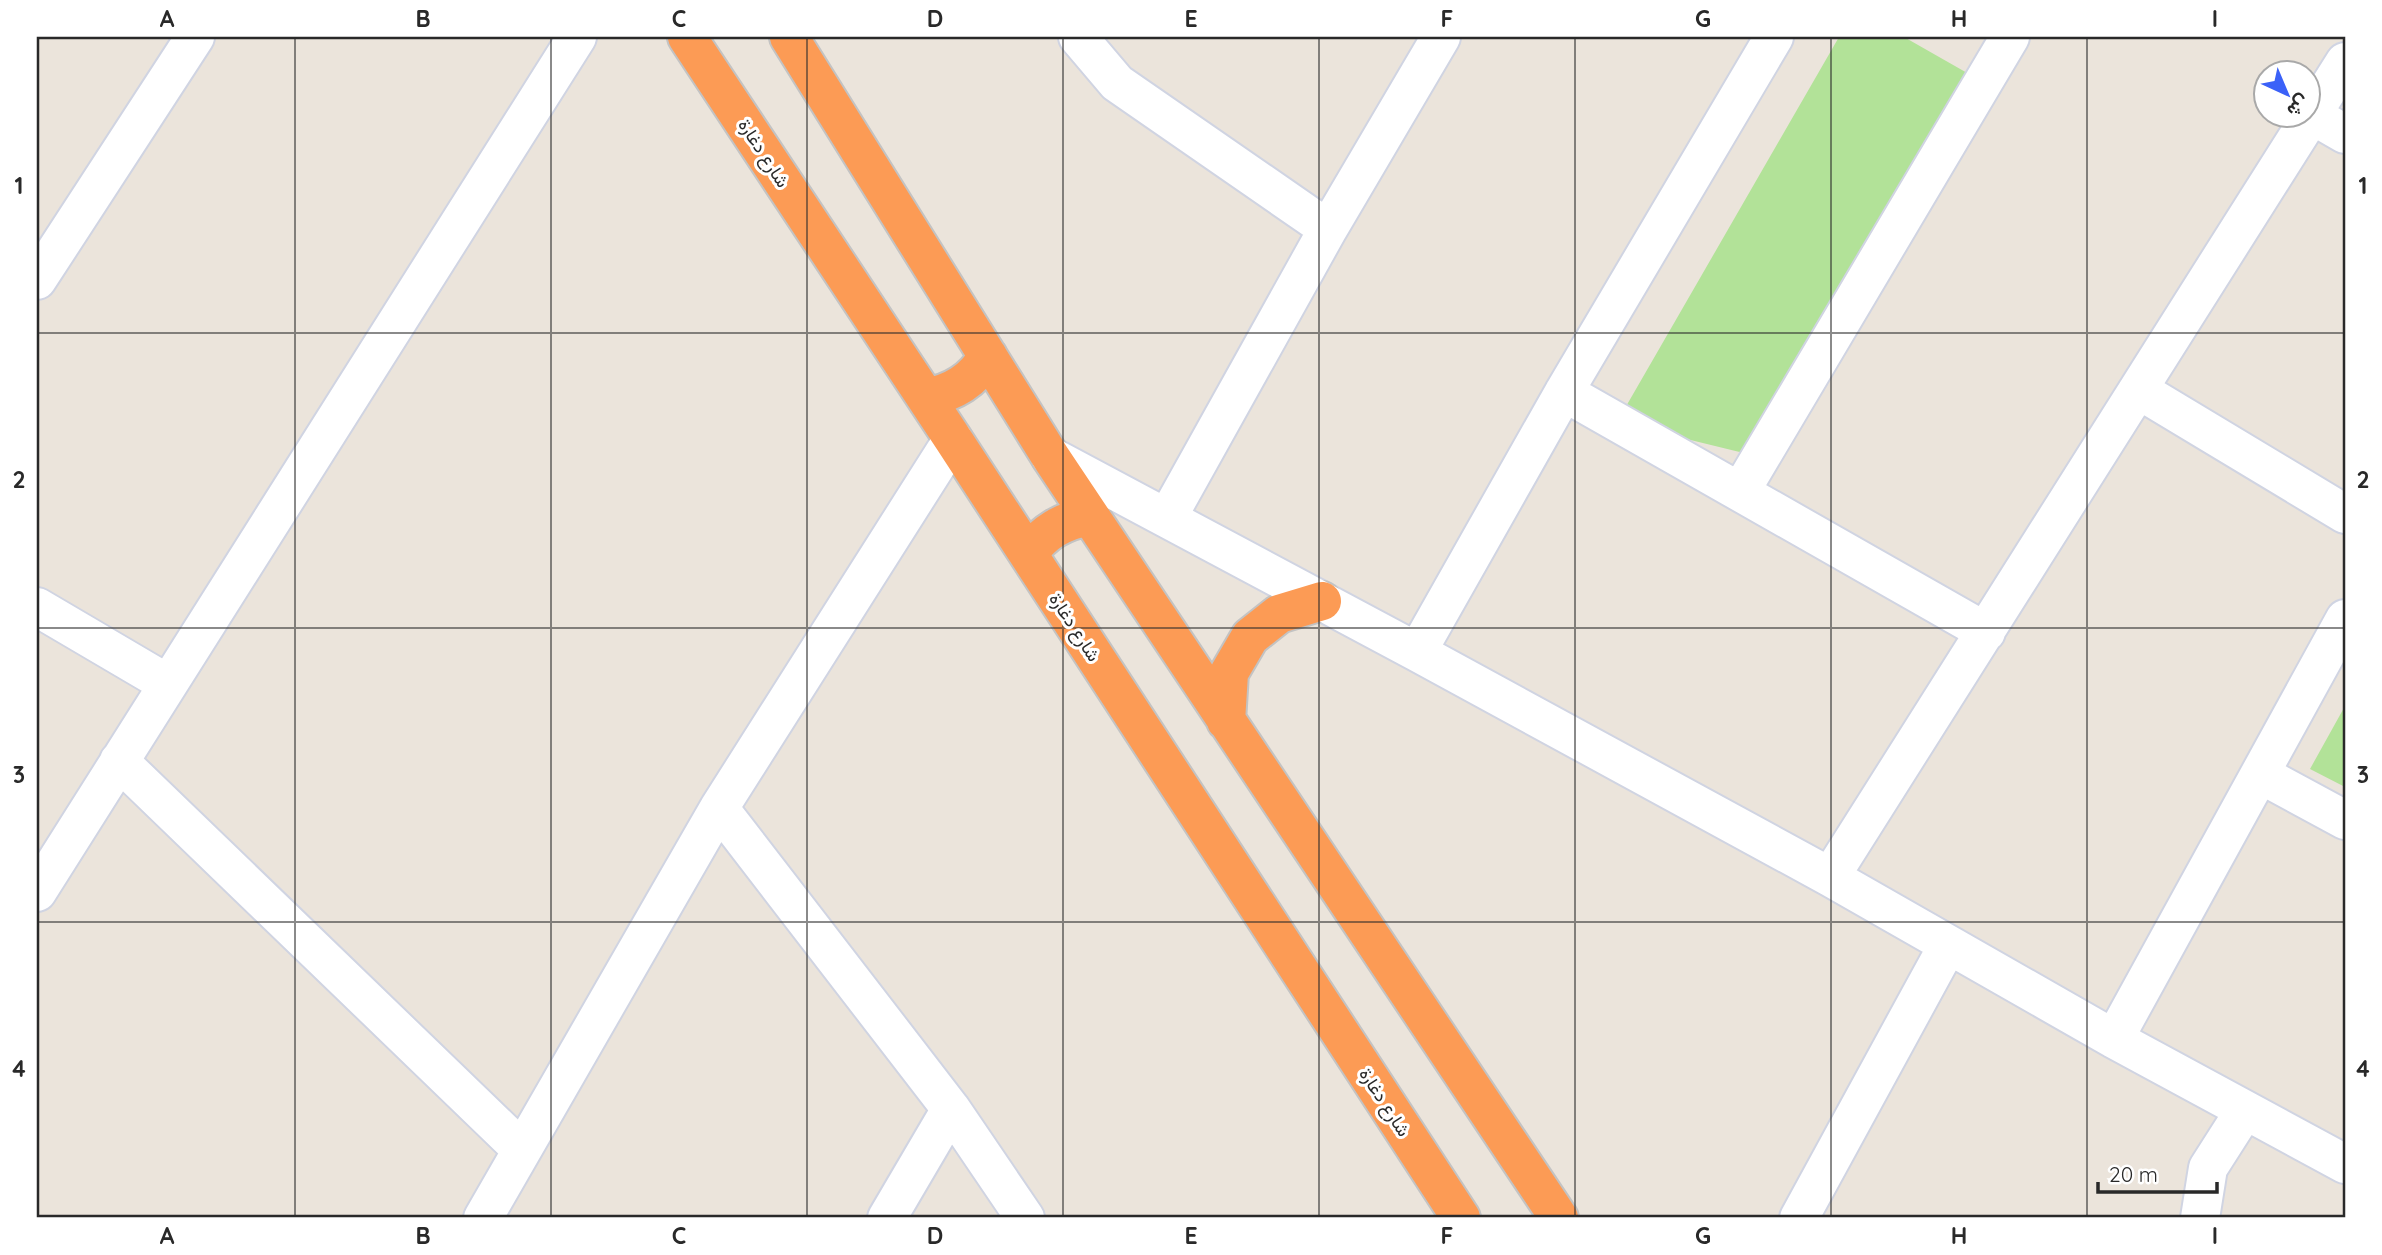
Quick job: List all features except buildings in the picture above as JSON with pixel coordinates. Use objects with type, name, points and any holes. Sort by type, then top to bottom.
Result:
[{"type":"highway","name":"شارع دغارة","points":[[687,37],[953,439],[1461,1218]]},
{"type":"highway","points":[[789,37],[1050,456],[1559,1218]]},
{"type":"highway","points":[[926,398],[945,394],[963,385],[979,371],[988,356]]},
{"type":"highway","points":[[1028,554],[1039,539],[1055,526],[1090,516]]},
{"type":"highway","points":[[1226,720],[1229,673],[1250,637],[1279,614],[1322,601]]},
{"type":"street","points":[[37,280],[195,37]]},
{"type":"street","points":[[37,892],[577,37]]},
{"type":"street","points":[[1167,518],[1328,229],[1441,37]]},
{"type":"street","points":[[1417,652],[1564,392],[1774,37]]},
{"type":"street","points":[[1081,39],[1117,83],[1328,229]]},
{"type":"street","points":[[1740,492],[2004,39]]},
{"type":"street","points":[[2322,99],[2345,62]]},
{"type":"street","points":[[2322,121],[2345,134]]},
{"type":"street","points":[[1830,877],[2303,130]]},
{"type":"street","points":[[2139,390],[2345,514]]},
{"type":"street","points":[[1564,392],[1986,632]]},
{"type":"street","points":[[482,1218],[719,808],[953,439]]},
{"type":"street","points":[[1050,456],[1830,877],[2114,1040],[2345,1164]]},
{"type":"street","points":[[37,607],[168,684]]},
{"type":"street","points":[[2114,1040],[2345,620]]},
{"type":"street","points":[[119,761],[522,1150]]},
{"type":"street","points":[[2260,774],[2345,820]]},
{"type":"street","points":[[719,808],[951,1109],[1025,1218]]},
{"type":"street","points":[[1798,1218],[1948,945]]},
{"type":"street","points":[[887,1218],[951,1109]]},
{"type":"street","points":[[2200,1218],[2208,1168],[2245,1110]]},
{"type":"green space","points":[[1839,37],[1904,37],[1983,82],[1760,457],[1617,422]]},
{"type":"green space","points":[[2345,706],[2345,787],[2310,769]]}]
